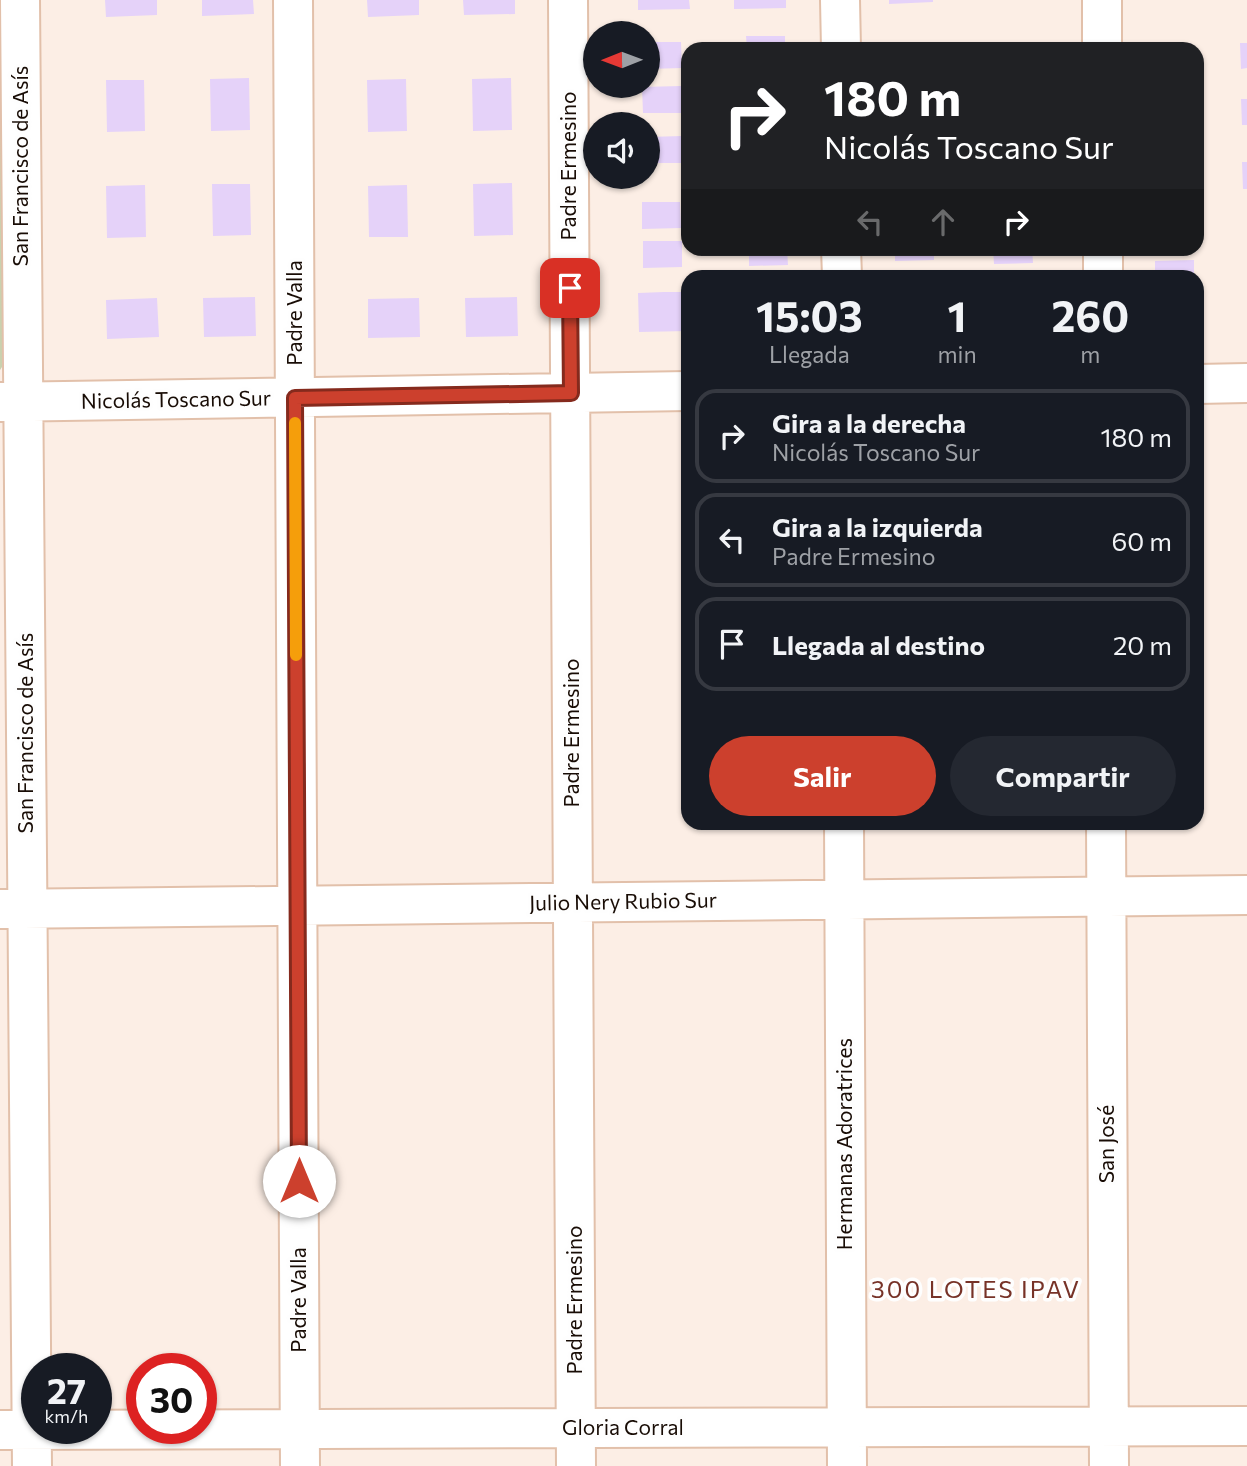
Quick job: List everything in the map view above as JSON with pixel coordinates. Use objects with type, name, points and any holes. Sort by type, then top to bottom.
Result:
[{"type":"street","name":"San Francisco de Asís","points":[[20,0],[11,402],[13,909],[21,1442]]},
{"type":"street","name":"Padre Valla","points":[[293,0],[300,1466]]},
{"type":"street","name":"Padre Ermesino","points":[[568,0],[576,1466]]},
{"type":"street","points":[[840,0],[841,42]]},
{"type":"street","points":[[1102,0],[1102,42]]},
{"type":"street","points":[[1204,384],[1247,383]]},
{"type":"street","name":"Nicolás Toscano Sur","points":[[11,402],[681,391]]},
{"type":"street","name":"Hermanas Adoratrices","points":[[844,830],[847,1466]]},
{"type":"street","name":"San José","points":[[1106,830],[1109,1466]]},
{"type":"street","name":"Julio Nery Rubio Sur","points":[[13,909],[1247,895]]},
{"type":"street","name":"Gloria Corral","points":[[112,1438],[300,1429],[1247,1426]]},
{"type":"green space","points":[[0,42],[4,364],[0,370]]},
{"type":"building","points":[[105,0],[157,0],[157,15],[106,17]]},
{"type":"building","points":[[202,0],[253,0],[254,14],[202,16]]},
{"type":"building","points":[[367,0],[419,0],[419,15],[368,17]]},
{"type":"building","points":[[463,0],[515,0],[515,14],[464,15]]},
{"type":"building","points":[[638,0],[689,0],[690,9],[638,10]]},
{"type":"building","points":[[734,0],[786,0],[786,8],[734,9]]},
{"type":"building","points":[[889,0],[933,0],[933,2],[889,4]]},
{"type":"building","points":[[746,36],[785,36],[785,42],[746,42]]},
{"type":"building","points":[[660,42],[681,42],[681,68],[660,69]]},
{"type":"building","points":[[1240,43],[1247,43],[1247,68],[1241,69]]},
{"type":"building","points":[[249,78],[250,130],[211,131],[210,79]]},
{"type":"building","points":[[511,78],[512,130],[473,131],[472,79]]},
{"type":"building","points":[[406,79],[407,131],[368,132],[367,80]]},
{"type":"building","points":[[106,80],[144,80],[145,131],[107,132]]},
{"type":"building","points":[[681,86],[681,113],[643,112],[642,98],[660,98],[660,87]]},
{"type":"building","points":[[1241,99],[1247,99],[1247,125],[1242,125]]},
{"type":"building","points":[[681,136],[681,163],[660,163],[660,137]]},
{"type":"building","points":[[1242,162],[1247,162],[1247,189],[1243,189]]},
{"type":"building","points":[[512,183],[513,235],[474,236],[473,184]]},
{"type":"building","points":[[212,184],[250,184],[251,235],[213,236]]},
{"type":"building","points":[[145,185],[146,237],[107,238],[106,186]]},
{"type":"building","points":[[407,185],[408,237],[369,237],[368,186]]},
{"type":"building","points":[[642,202],[680,202],[681,228],[642,229]]},
{"type":"building","points":[[643,241],[681,241],[682,267],[643,268]]},
{"type":"building","points":[[749,256],[787,256],[788,265],[749,266]]},
{"type":"building","points":[[895,256],[934,256],[934,260],[895,261]]},
{"type":"building","points":[[994,256],[1033,256],[1033,263],[994,264]]},
{"type":"building","points":[[1194,260],[1194,270],[1155,270],[1155,261]]},
{"type":"building","points":[[681,292],[681,331],[639,332],[638,293]]},
{"type":"building","points":[[255,297],[256,336],[204,337],[203,298]]},
{"type":"building","points":[[517,297],[518,336],[466,337],[465,298]]},
{"type":"building","points":[[157,298],[159,337],[107,339],[106,300]]},
{"type":"building","points":[[419,298],[420,337],[368,338],[368,299]]},
{"type":"slow traffic","points":[[295,423],[296,655]]},
{"type":"district","name":"300 LOTES IPAV","points":[[976,1290]]},
{"type":"route","points":[[299,1181],[295,398],[571,393],[570,288]]}]
